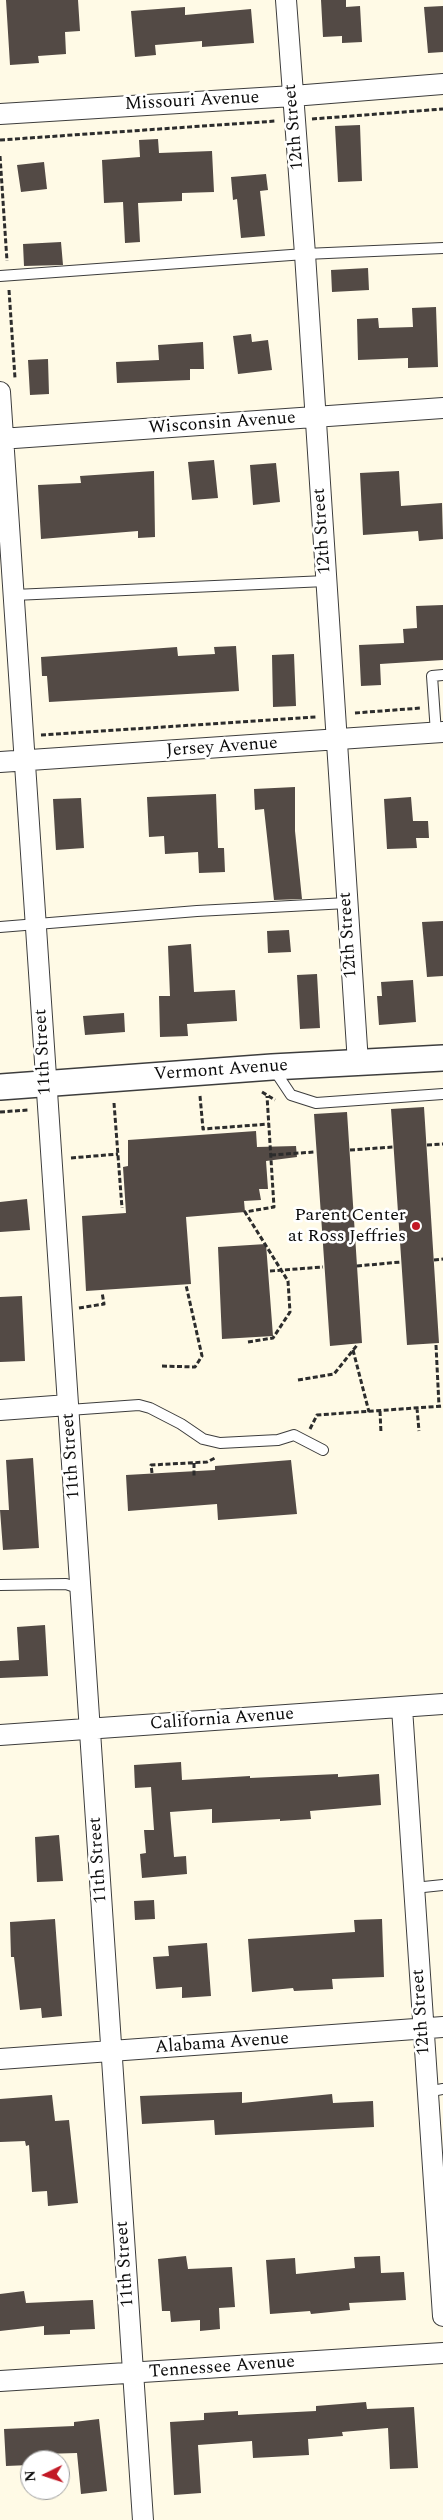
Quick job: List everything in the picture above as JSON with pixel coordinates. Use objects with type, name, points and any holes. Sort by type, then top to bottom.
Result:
[{"type":"street","name":"12th Street","points":[[286,0],[305,254],[358,1063]]},
{"type":"street","name":"Missouri Avenue","points":[[0,114],[293,96],[443,84]]},
{"type":"street","name":"11th Street","points":[[0,392],[143,2520]]},
{"type":"street","name":"Wisconsin Avenue","points":[[2,438],[443,408]]},
{"type":"street","name":"Jersey Avenue","points":[[0,762],[439,732]]},
{"type":"street","name":"Vermont Avenue","points":[[0,1088],[47,1096],[272,1067],[443,1058]]},
{"type":"street","points":[[0,1410],[69,1408]]},
{"type":"street","name":"California Avenue","points":[[0,1735],[443,1704]]},
{"type":"street","name":"12th Street","points":[[402,1708],[422,2029],[435,2090],[443,2316]]},
{"type":"street","name":"Alabama Avenue","points":[[0,2059],[443,2027]]},
{"type":"street","name":"Tennessee Avenue","points":[[0,2381],[443,2353]]},
{"type":"lane","points":[[0,276],[305,254],[443,248]]},
{"type":"lane","points":[[14,595],[326,581]]},
{"type":"lane","points":[[439,732],[434,708],[432,676],[443,675]]},
{"type":"lane","points":[[0,928],[197,911],[347,903]]},
{"type":"lane","points":[[272,1067],[292,1095],[316,1103],[443,1094]]},
{"type":"lane","points":[[69,1408],[139,1405],[150,1408],[173,1420],[203,1439],[230,1442],[278,1440],[294,1435],[324,1450]]},
{"type":"lane","points":[[0,1586],[66,1584],[81,1589]]},
{"type":"lane","points":[[414,1888],[443,1885]]},
{"type":"path","points":[[0,140],[443,109]]},
{"type":"path","points":[[24,736],[434,708]]},
{"type":"path","points":[[255,1092],[264,1092],[280,1102]]},
{"type":"path","points":[[248,1342],[273,1338],[290,1312],[288,1281],[245,1212],[274,1207],[267,1095]]},
{"type":"path","points":[[0,1112],[47,1096]]},
{"type":"path","points":[[200,1096],[203,1129],[269,1124]]},
{"type":"path","points":[[190,1097],[209,1096]]},
{"type":"path","points":[[104,1104],[124,1102]]},
{"type":"path","points":[[114,1103],[122,1208]]},
{"type":"path","points":[[427,1145],[443,1144]]},
{"type":"path","points":[[350,1150],[393,1147]]},
{"type":"path","points":[[271,1155],[314,1152]]},
{"type":"path","points":[[68,1158],[118,1154]]},
{"type":"path","points":[[434,1260],[443,1259]]},
{"type":"path","points":[[357,1266],[401,1262]]},
{"type":"path","points":[[270,1271],[323,1267]]},
{"type":"path","points":[[162,1366],[195,1367],[202,1356],[186,1285]]},
{"type":"path","points":[[79,1308],[104,1304],[102,1292]]},
{"type":"path","points":[[298,1380],[334,1374],[358,1344]]},
{"type":"path","points":[[436,1345],[439,1406]]},
{"type":"path","points":[[353,1350],[369,1412]]},
{"type":"path","points":[[418,1408],[419,1431]]},
{"type":"path","points":[[380,1411],[381,1433]]},
{"type":"path","points":[[194,1463],[194,1477]]},
{"type":"building","points":[[6,0],[78,0],[80,31],[65,32],[66,54],[38,56],[39,63],[10,65]]},
{"type":"building","points":[[321,0],[346,0],[346,7],[360,6],[362,42],[342,43],[342,36],[323,37]]},
{"type":"building","points":[[443,6],[443,52],[428,53],[424,7]]},
{"type":"building","points":[[185,7],[185,15],[251,9],[254,43],[202,47],[202,41],[155,45],[156,55],[135,57],[131,11]]},
{"type":"building","points":[[360,125],[362,181],[338,182],[335,126]]},
{"type":"building","points":[[158,139],[159,153],[212,151],[214,192],[182,193],[182,201],[138,203],[140,242],[125,243],[123,202],[104,203],[102,160],[140,157],[139,140]]},
{"type":"building","points":[[44,162],[47,189],[21,192],[17,165]]},
{"type":"building","points":[[266,174],[268,190],[260,191],[265,236],[241,238],[237,199],[233,200],[231,177]]},
{"type":"building","points":[[61,242],[63,265],[24,266],[23,244]]},
{"type":"building","points":[[368,268],[369,290],[332,292],[331,270]]},
{"type":"building","points":[[436,307],[438,367],[408,368],[408,358],[358,360],[357,319],[378,318],[379,328],[413,327],[412,308]]},
{"type":"building","points":[[251,334],[252,342],[268,340],[272,370],[238,374],[233,336]]},
{"type":"building","points":[[203,342],[204,369],[190,369],[190,380],[117,383],[116,362],[159,360],[158,345]]},
{"type":"building","points":[[48,359],[49,394],[30,395],[28,360]]},
{"type":"building","points":[[214,460],[218,498],[192,500],[188,462]]},
{"type":"building","points":[[276,463],[280,502],[253,505],[250,465]]},
{"type":"building","points":[[154,471],[155,537],[138,538],[138,531],[41,539],[38,485],[81,483],[80,476]]},
{"type":"building","points":[[399,471],[401,506],[442,503],[443,539],[419,541],[418,531],[363,535],[360,473]]},
{"type":"building","points":[[443,605],[443,660],[380,664],[381,685],[361,686],[359,645],[404,643],[403,629],[417,628],[416,606]]},
{"type":"building","points":[[236,646],[239,691],[49,702],[47,676],[42,676],[41,657],[177,647],[178,656],[215,654],[214,647]]},
{"type":"building","points":[[294,654],[296,706],[273,707],[272,655]]},
{"type":"building","points":[[295,787],[295,831],[302,899],[274,900],[264,809],[255,810],[254,789]]},
{"type":"building","points":[[216,794],[218,848],[224,848],[225,872],[199,873],[198,852],[165,854],[164,836],[149,837],[147,797]]},
{"type":"building","points":[[411,797],[413,821],[428,821],[429,838],[416,838],[417,848],[387,849],[384,799]]},
{"type":"building","points":[[81,798],[84,848],[56,850],[53,799]]},
{"type":"building","points":[[443,921],[443,976],[427,977],[422,922]]},
{"type":"building","points":[[289,930],[291,952],[268,953],[267,931]]},
{"type":"building","points":[[191,944],[194,992],[235,990],[237,1021],[187,1024],[188,1036],[160,1037],[159,996],[170,996],[168,946]]},
{"type":"building","points":[[317,974],[320,1028],[300,1029],[297,975]]},
{"type":"building","points":[[413,980],[416,1022],[379,1025],[377,996],[382,996],[381,982]]},
{"type":"building","points":[[124,1013],[125,1032],[85,1035],[83,1016]]},
{"type":"building","name":"Parent Center at Ross Jeffries","points":[[424,1107],[439,1343],[407,1345],[391,1109]]},
{"type":"building","name":"Parent Center at Ross Jeffries","points":[[347,1112],[362,1343],[330,1346],[314,1114]]},
{"type":"building","points":[[256,1131],[257,1147],[296,1146],[297,1157],[266,1161],[268,1189],[259,1189],[261,1200],[244,1201],[245,1212],[186,1217],[191,1284],[86,1291],[82,1216],[126,1213],[123,1167],[128,1166],[128,1140]]},
{"type":"building","points":[[27,1199],[30,1230],[0,1232],[0,1202]]},
{"type":"building","points":[[266,1244],[273,1336],[222,1339],[218,1247]]},
{"type":"building","points":[[22,1296],[25,1361],[0,1362],[0,1297]]},
{"type":"building","points":[[33,1458],[39,1548],[3,1550],[0,1510],[9,1510],[6,1460]]},
{"type":"building","points":[[291,1460],[297,1514],[218,1520],[217,1504],[128,1511],[126,1475],[215,1470],[215,1466]]},
{"type":"building","points":[[45,1625],[48,1676],[0,1678],[0,1661],[19,1660],[17,1627]]},
{"type":"building","points":[[181,1762],[182,1780],[250,1776],[250,1778],[338,1774],[338,1777],[379,1774],[381,1805],[310,1811],[311,1819],[280,1821],[280,1819],[212,1823],[212,1809],[170,1812],[174,1857],[186,1856],[187,1874],[142,1878],[140,1854],[146,1853],[144,1830],[154,1830],[151,1787],[135,1788],[134,1765]]},
{"type":"building","points":[[59,1835],[63,1881],[37,1882],[35,1837]]},
{"type":"building","points":[[154,1900],[155,1919],[135,1920],[134,1901]]},
{"type":"building","points":[[55,1919],[62,2016],[42,2018],[41,2008],[20,2010],[14,1957],[11,1957],[10,1922]]},
{"type":"building","points":[[382,1919],[384,1977],[332,1979],[333,1989],[294,1991],[293,1988],[252,1992],[248,1939],[355,1932],[354,1920]]},
{"type":"building","points":[[207,1943],[211,1996],[182,1998],[182,1987],[156,1989],[153,1957],[169,1956],[168,1946]]},
{"type":"building","points":[[242,2092],[242,2103],[332,2094],[333,2103],[373,2101],[374,2127],[215,2135],[214,2120],[142,2124],[140,2096]]},
{"type":"building","points":[[52,2095],[55,2121],[69,2120],[78,2203],[48,2206],[47,2191],[32,2192],[29,2145],[26,2146],[25,2141],[0,2142],[0,2099]]},
{"type":"building","points":[[186,2256],[188,2269],[232,2267],[235,2307],[219,2308],[220,2329],[200,2331],[200,2320],[171,2322],[170,2311],[162,2311],[158,2259]]},
{"type":"building","points":[[380,2256],[381,2273],[404,2272],[406,2300],[349,2303],[350,2310],[311,2314],[310,2311],[270,2314],[266,2260],[295,2258],[296,2274],[355,2268],[354,2257]]},
{"type":"building","points":[[24,2291],[26,2303],[93,2300],[95,2329],[70,2330],[70,2334],[44,2335],[44,2326],[0,2331],[0,2294]]},
{"type":"building","points":[[366,2402],[367,2409],[414,2407],[418,2468],[390,2469],[388,2428],[342,2432],[343,2436],[308,2439],[309,2455],[253,2458],[252,2441],[198,2445],[201,2493],[174,2495],[170,2422],[204,2420],[204,2413],[238,2411],[238,2415],[316,2411],[316,2406]]},
{"type":"building","points":[[99,2419],[107,2491],[81,2494],[77,2453],[70,2453],[70,2450],[20,2450],[20,2465],[6,2466],[4,2429],[74,2426],[74,2422]]},
{"type":"place","name":"Parent Center at Ross Jeffries","points":[[416,1226]]}]
